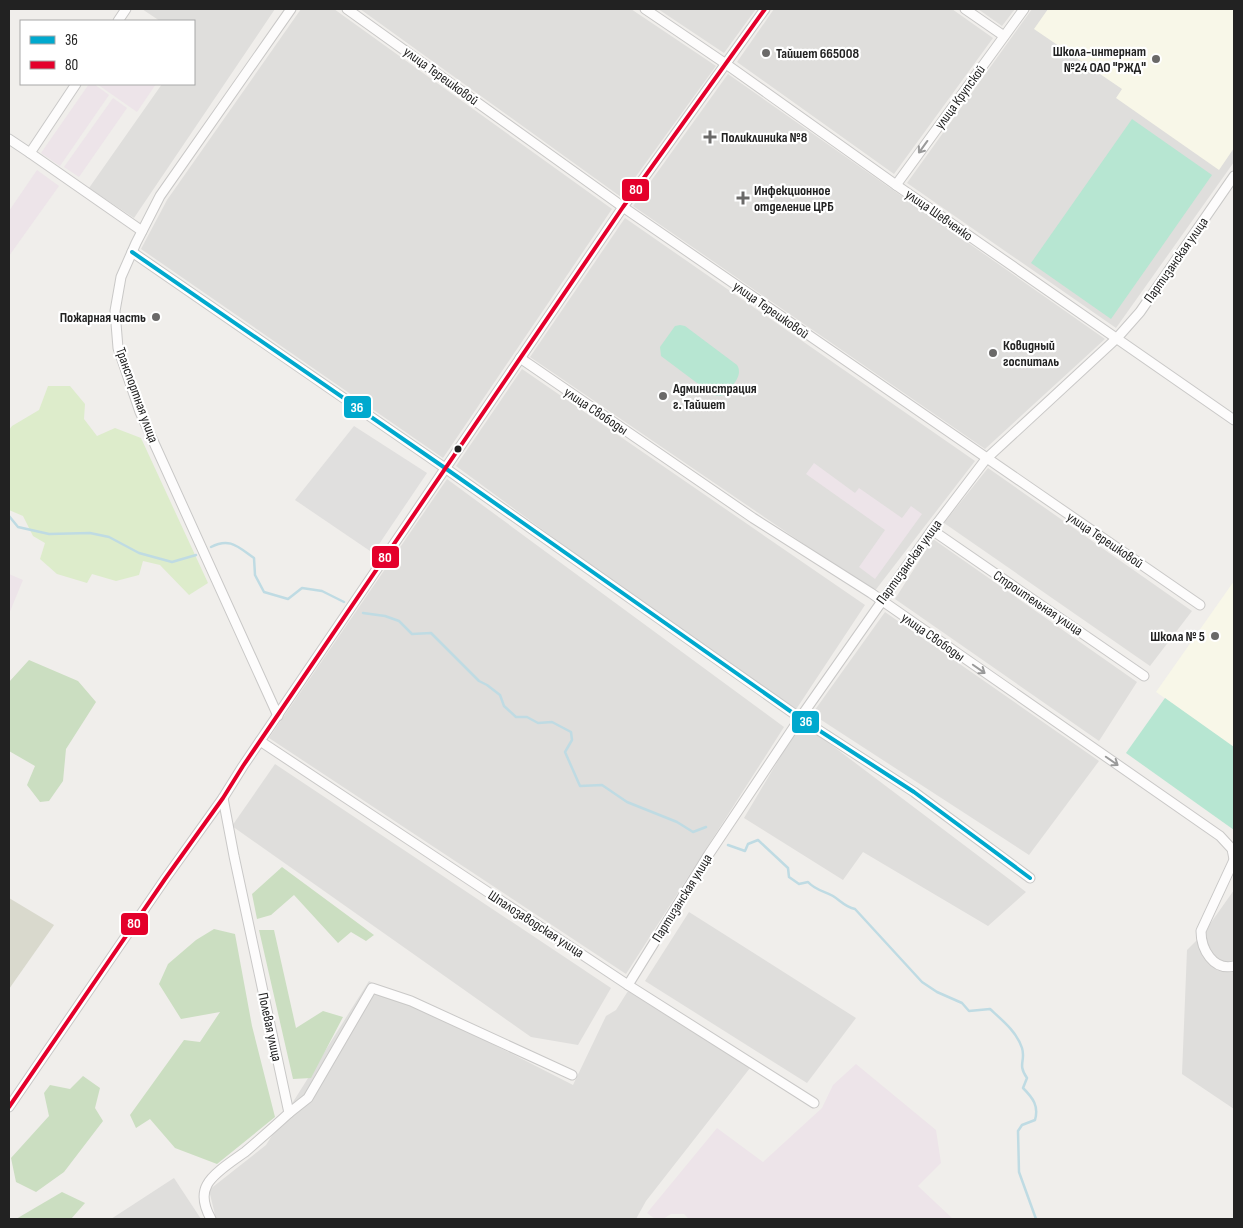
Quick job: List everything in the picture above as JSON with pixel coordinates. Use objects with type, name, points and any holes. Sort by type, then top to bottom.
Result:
[{"type":"street","points":[[119,20],[126,9]]},
{"type":"street","name":"Транспортная улица","points":[[278,716],[140,412],[118,348],[115,311],[121,278],[160,196],[291,9]]},
{"type":"street","name":"улица Терешковой","points":[[347,9],[622,208],[1200,606]]},
{"type":"street","name":"улица Шевченко","points":[[645,9],[1234,420]]},
{"type":"street","points":[[9,1107],[223,798],[622,208],[765,9]]},
{"type":"street","points":[[964,9],[1004,36]]},
{"type":"street","name":"улица Крупской","points":[[896,185],[1024,9]]},
{"type":"street","points":[[30,153],[75,85]]},
{"type":"street","points":[[9,139],[142,231]]},
{"type":"street","name":"Партизанская улица","points":[[628,984],[709,854],[800,718],[932,530],[986,459],[1118,338],[1140,312],[1234,176]]},
{"type":"street","points":[[132,252],[445,468],[800,718],[914,792],[1030,878]]},
{"type":"street","name":"улица Свободы","points":[[520,358],[752,518],[881,601],[1220,836],[1232,848],[1234,859],[1201,931],[1201,941],[1207,956],[1218,964],[1234,966]]},
{"type":"street","name":"Строительная улица","points":[[932,530],[1144,676]]},
{"type":"street","name":"Шпалозаводская улица","points":[[260,741],[628,984],[814,1103]]},
{"type":"street","name":"Полевая улица","points":[[223,798],[290,1113]]},
{"type":"street","points":[[212,1219],[205,1201],[207,1185],[308,1098],[372,988],[411,1001],[572,1074]]},
{"type":"shaded area","points":[[142,9],[275,9],[134,218],[89,188],[161,85],[195,85],[195,20],[158,20]]},
{"type":"shaded area","points":[[301,9],[334,9],[612,209],[443,458],[141,249],[167,200]]},
{"type":"shaded area","points":[[360,9],[631,9],[716,66],[621,197]]},
{"type":"shaded area","points":[[658,9],[756,9],[724,53]]},
{"type":"shaded area","points":[[774,9],[952,9],[993,38],[894,174],[737,62]]},
{"type":"shaded area","points":[[978,9],[1015,9],[1002,26]]},
{"type":"shaded area","points":[[1032,9],[1234,9],[1234,162],[1116,328],[907,183]]},
{"type":"shaded area","name":"Школа-интернат №24 ОАО \"РЖД\"","points":[[1048,9],[1234,9],[1234,148],[1219,170],[1116,98],[1122,89],[1034,29]]},
{"type":"shaded area","points":[[728,74],[1105,339],[985,449],[633,206]]},
{"type":"shaded area","points":[[88,85],[95,85],[109,95],[60,166],[41,153]]},
{"type":"shaded area","points":[[98,85],[155,85],[137,112]]},
{"type":"shaded area","points":[[113,98],[127,108],[79,177],[64,167]]},
{"type":"shaded area","points":[[37,170],[59,186],[9,256],[9,211]]},
{"type":"shaded area","points":[[625,218],[975,461],[874,592],[530,357]]},
{"type":"shaded area","points":[[522,369],[865,605],[793,714],[456,466]]},
{"type":"shaded area","points":[[354,426],[427,473],[373,553],[295,500]]},
{"type":"shaded area","points":[[814,463],[855,493],[859,488],[902,518],[911,506],[922,514],[875,579],[859,567],[885,530],[806,474]]},
{"type":"shaded area","points":[[988,468],[1192,611],[1150,666],[944,523]]},
{"type":"shaded area","points":[[447,479],[784,727],[626,974],[269,738]]},
{"type":"shaded area","points":[[933,539],[1137,682],[1099,741],[895,599]]},
{"type":"shaded area","points":[[9,574],[23,580],[9,614]]},
{"type":"shaded area","name":"Школа № 5","points":[[1234,581],[1234,747],[1156,692]]},
{"type":"shaded area","points":[[885,612],[1099,761],[1029,855],[812,714]]},
{"type":"shaded area","points":[[801,722],[1026,892],[988,926],[863,852],[843,880],[744,818]]},
{"type":"shaded area","points":[[275,764],[611,988],[578,1045],[531,1037],[232,826]]},
{"type":"shaded area","points":[[1234,890],[1234,1109],[1182,1074],[1187,950],[1203,934]]},
{"type":"shaded area","points":[[9,898],[54,925],[9,989]]},
{"type":"shaded area","points":[[689,912],[856,1018],[807,1083],[645,981]]},
{"type":"shaded area","points":[[369,981],[573,1085],[606,1016],[616,1010],[628,991],[750,1068],[646,1201],[636,1219],[216,1219],[209,1190],[266,1145]]},
{"type":"shaded area","points":[[856,1064],[936,1130],[941,1163],[918,1186],[953,1219],[689,1219],[684,1214],[671,1214],[663,1219],[655,1219],[647,1213],[717,1128],[763,1162],[822,1108],[833,1085]]},
{"type":"shaded area","points":[[174,1178],[201,1219],[111,1219]]},
{"type":"green space","points":[[1132,119],[1212,175],[1111,319],[1031,263]]},
{"type":"green space","points":[[675,326],[685,326],[737,365],[739,369],[738,377],[724,395],[713,395],[661,356],[660,347]]},
{"type":"green space","points":[[48,386],[70,386],[85,404],[84,419],[97,436],[115,428],[141,438],[208,583],[189,595],[160,565],[143,561],[139,575],[116,581],[92,574],[87,583],[57,574],[40,559],[45,543],[33,536],[23,516],[9,510],[9,430],[12,426],[39,410]]},
{"type":"green space","points":[[29,660],[78,681],[96,702],[66,749],[63,781],[49,801],[40,802],[27,785],[35,766],[9,751],[9,682]]},
{"type":"green space","points":[[1165,698],[1234,747],[1234,830],[1126,753]]},
{"type":"green space","points":[[282,867],[374,935],[366,941],[351,932],[338,943],[294,895],[271,915],[257,919],[252,894]]},
{"type":"green space","points":[[214,929],[235,934],[252,1026],[275,1117],[217,1164],[175,1148],[150,1119],[136,1128],[130,1115],[184,1040],[200,1042],[220,1012],[181,1019],[159,984],[168,964],[196,940]]},
{"type":"green space","points":[[259,930],[274,930],[296,1028],[323,1011],[343,1017],[311,1078],[293,1079]]},
{"type":"green space","points":[[83,1076],[100,1088],[95,1108],[103,1121],[64,1172],[36,1192],[16,1182],[11,1158],[49,1116],[44,1093],[50,1085],[70,1089]]},
{"type":"green space","points":[[62,1192],[85,1203],[71,1219],[16,1219]]},
{"type":"waterway","points":[[9,516],[18,527],[49,534],[90,533],[109,537],[139,553],[172,562],[196,555]]},
{"type":"waterway","points":[[211,547],[229,543],[254,558],[255,575],[264,592],[288,599],[302,588],[322,591],[344,602]]},
{"type":"waterway","points":[[363,613],[385,616],[399,621],[412,634],[431,633],[479,681],[500,695],[504,706],[516,717],[527,717],[538,723],[552,722],[571,732],[572,740],[565,752],[580,786],[602,785],[627,802],[677,822],[693,832],[706,827]]},
{"type":"waterway","points":[[728,845],[745,851],[748,844],[758,840],[788,868],[789,877],[799,884],[808,882],[817,889],[855,909],[922,982],[937,992],[962,1003],[969,1011],[990,1009],[1013,1032],[1020,1042],[1023,1052],[1022,1066],[1027,1078],[1023,1088],[1036,1106],[1035,1120],[1022,1125],[1018,1131],[1019,1172],[1036,1219]]},
{"type":"transit line","name":"80","points":[[9,1107],[165,879],[223,798],[623,207],[765,9]]},
{"type":"transit line","name":"36","points":[[132,252],[445,468],[800,718],[914,792],[1030,878]]},
{"type":"place","name":"Тайшет 665008","points":[[766,53]]},
{"type":"place","name":"Школа-интернат №24 ОАО \"РЖД\"","points":[[1156,59]]},
{"type":"place","name":"Поликлиника №8","points":[[710,137]]},
{"type":"place","name":"Инфекционное отделение ЦРБ","points":[[743,198]]},
{"type":"place","name":"Пожарная часть","points":[[156,317]]},
{"type":"place","name":"Ковидный госпиталь","points":[[993,353]]},
{"type":"place","name":"Администрация г. Тайшет","points":[[663,396]]},
{"type":"place","name":"Школа № 5","points":[[1215,636]]}]
